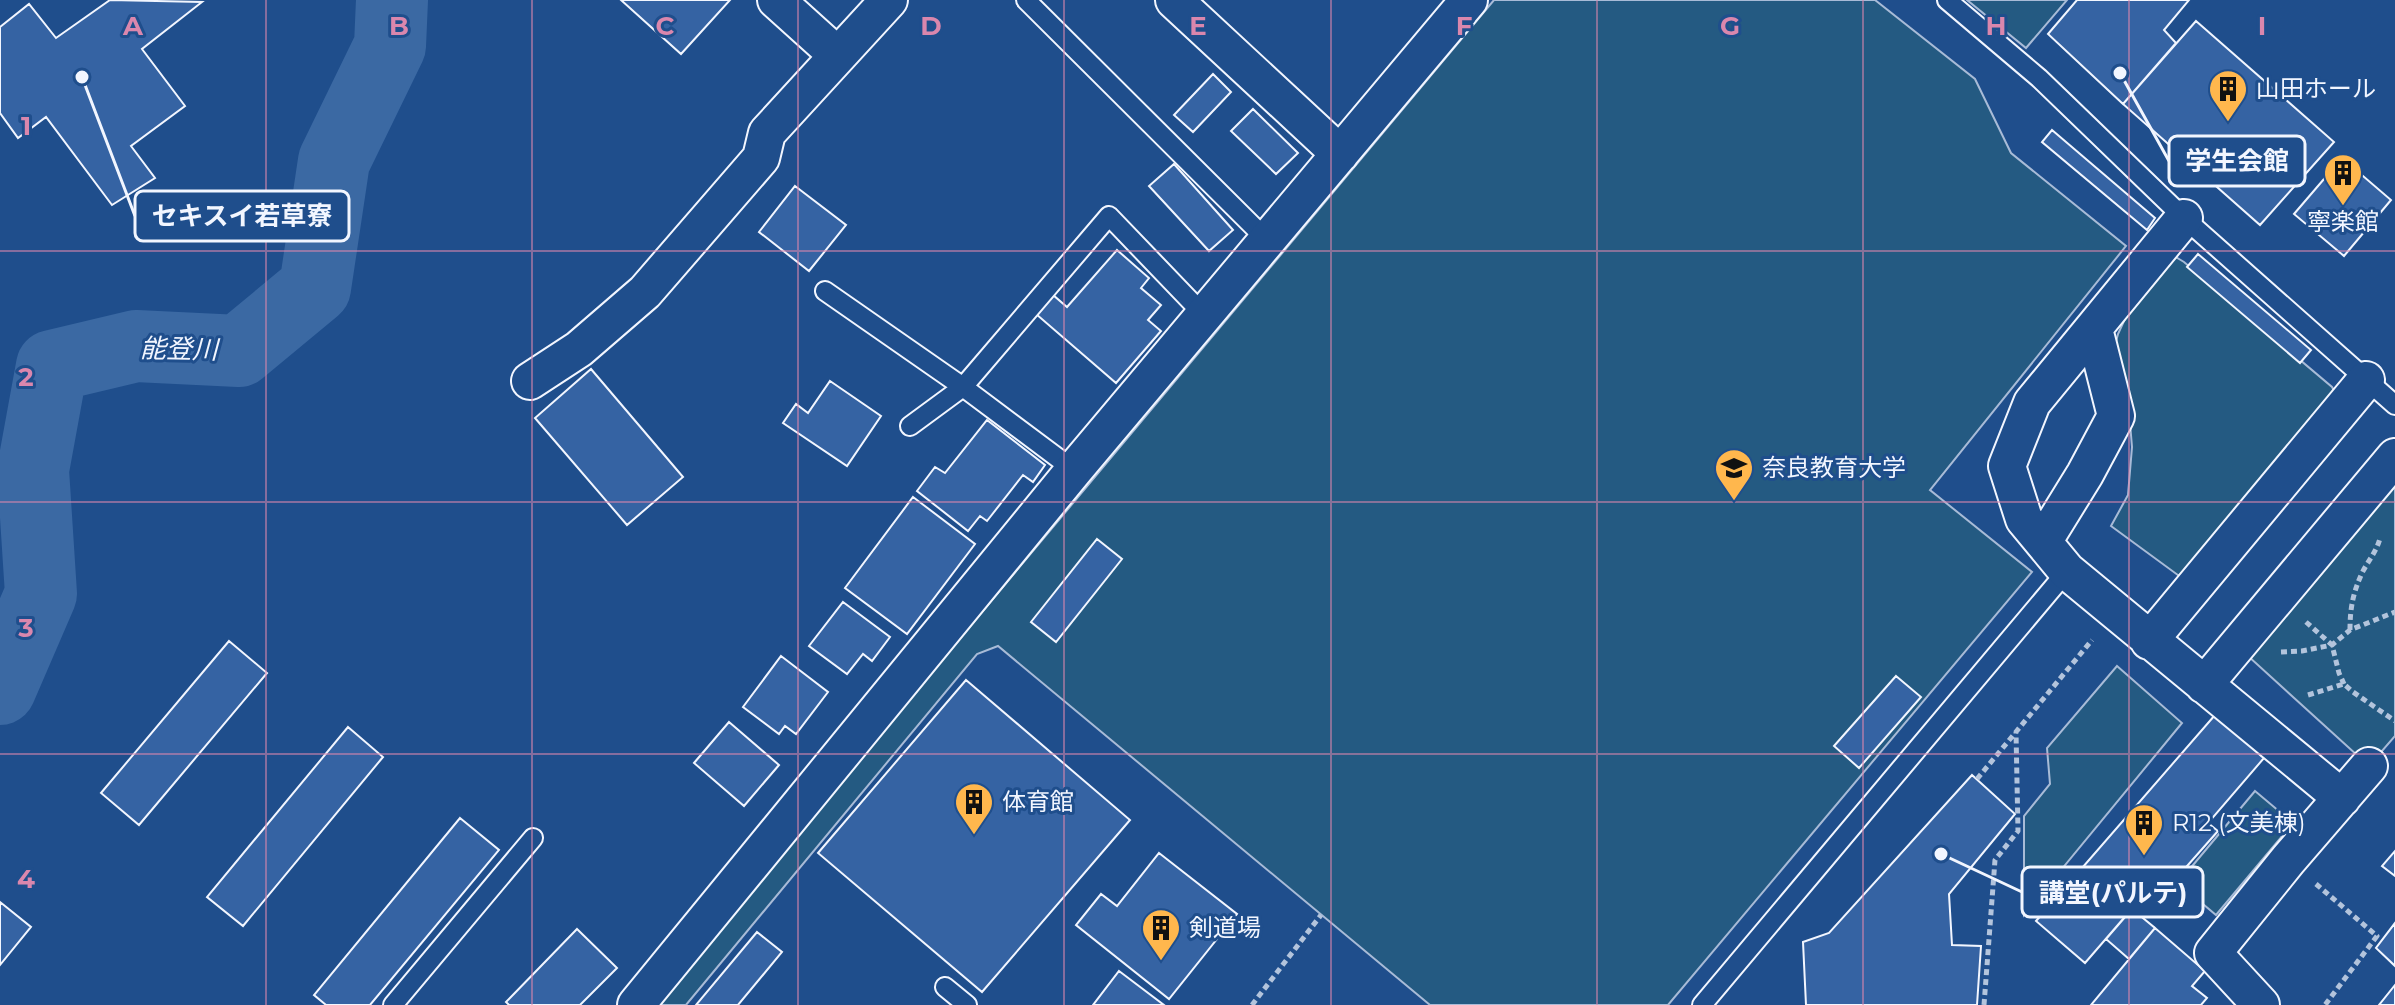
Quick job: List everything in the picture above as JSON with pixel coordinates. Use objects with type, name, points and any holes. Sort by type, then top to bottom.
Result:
[{"type":"street","points":[[776,0],[837,55]]},
{"type":"street","points":[[530,381],[579,349],[645,292],[761,158],[767,133],[889,0]]},
{"type":"street","points":[[1174,0],[1340,154]]},
{"type":"street","points":[[636,1005],[1074,470],[1469,0]]},
{"type":"street","points":[[2184,218],[2032,403],[2007,466],[2024,519],[2067,571],[2342,798]]},
{"type":"street","points":[[2043,542],[2116,416],[2094,329]]},
{"type":"street","points":[[2149,641],[2387,395]]},
{"type":"street","points":[[2204,685],[2395,457]]},
{"type":"street","points":[[2261,1005],[2213,953],[2369,766]]},
{"type":"lane","points":[[1026,0],[1268,241]]},
{"type":"lane","points":[[1947,0],[2039,78],[2184,218],[2387,395]]},
{"type":"lane","points":[[910,426],[963,387],[1109,216],[1204,315]]},
{"type":"lane","points":[[825,291],[963,387],[1074,470]]},
{"type":"lane","points":[[1702,1005],[2067,571]]},
{"type":"lane","points":[[393,1005],[533,838]]},
{"type":"lane","points":[[945,987],[967,1005]]},
{"type":"path","points":[[2350,630],[2350,601],[2378,546],[2383,522],[2363,495]]},
{"type":"path","points":[[1977,779],[2115,611]]},
{"type":"path","points":[[2278,652],[2332,645],[2350,630],[2395,612]]},
{"type":"path","points":[[2332,645],[2344,684],[2395,721]]},
{"type":"path","points":[[2308,695],[2344,684]]},
{"type":"path","points":[[1984,1005],[1995,860],[2018,831],[2016,732]]},
{"type":"path","points":[[2288,860],[2377,936],[2325,1005]]},
{"type":"path","points":[[1252,1005],[1321,915]]},
{"type":"shaded area","points":[[1494,0],[1875,0],[1975,79],[2011,153],[2126,246],[1930,490],[2032,572],[1668,1005],[1430,1005],[998,646],[977,654],[686,1005],[653,1005]]},
{"type":"shaded area","points":[[1967,0],[2067,0],[2026,48]]},
{"type":"shaded area","points":[[2174,256],[2332,387],[2338,398],[2186,581],[2111,526],[2128,495],[2132,447],[2129,411],[2113,353],[2129,310]]},
{"type":"shaded area","points":[[2395,457],[2395,736],[2369,766],[2237,646]]},
{"type":"shaded area","points":[[2117,666],[2182,723],[2024,915],[2024,816],[2050,784],[2047,748]]},
{"type":"shaded area","points":[[2255,791],[2293,823],[2216,915],[2178,883]]},
{"type":"building","points":[[110,0],[202,2],[142,49],[185,106],[131,146],[155,178],[112,205],[46,117],[18,138],[0,113],[0,27],[29,4],[56,38]]},
{"type":"building","points":[[621,0],[730,0],[681,54]]},
{"type":"building","points":[[2077,0],[2189,0],[2164,30],[2176,43],[2123,104],[2048,34]]},
{"type":"building","name":"山田ホール","points":[[2196,21],[2334,142],[2260,225],[2123,104]]},
{"type":"building","points":[[1213,74],[1231,92],[1193,132],[1174,115]]},
{"type":"building","points":[[1253,109],[1298,153],[1276,174],[1231,131]]},
{"type":"building","points":[[2052,130],[2155,218],[2147,230],[2042,142]]},
{"type":"building","name":"寧楽館","points":[[2342,158],[2391,200],[2344,256],[2294,214]]},
{"type":"building","points":[[1174,164],[1233,230],[1209,251],[1149,186]]},
{"type":"building","points":[[795,186],[846,225],[809,271],[759,232]]},
{"type":"building","points":[[1117,250],[1149,278],[1141,288],[1161,305],[1148,320],[1161,331],[1116,383],[1036,314],[1053,295],[1067,307]]},
{"type":"building","points":[[2198,254],[2311,350],[2300,363],[2187,267]]},
{"type":"building","points":[[591,369],[683,477],[627,525],[535,418]]},
{"type":"building","points":[[830,381],[881,416],[847,466],[783,423],[796,404],[808,413]]},
{"type":"building","points":[[987,420],[1045,465],[1033,482],[1023,475],[987,521],[980,516],[968,531],[917,491],[935,467],[945,473]]},
{"type":"building","points":[[913,497],[975,544],[907,634],[845,588]]},
{"type":"building","points":[[1097,539],[1122,559],[1056,642],[1031,622]]},
{"type":"building","points":[[843,602],[890,637],[872,661],[863,654],[847,674],[809,646]]},
{"type":"building","points":[[229,641],[267,673],[139,825],[101,793]]},
{"type":"building","points":[[781,656],[828,692],[796,734],[785,726],[779,734],[743,707]]},
{"type":"building","points":[[1896,676],[1921,697],[1859,768],[1834,746]]},
{"type":"building","name":"体育館","points":[[966,680],[1130,820],[982,992],[818,853]]},
{"type":"building","name":"R12 (文美棟)","points":[[2215,715],[2264,758],[2208,823],[2218,831],[2165,891],[2155,882],[2085,963],[2036,921]]},
{"type":"building","points":[[729,722],[779,765],[744,806],[694,763]]},
{"type":"building","points":[[348,727],[383,757],[243,926],[207,897]]},
{"type":"building","points":[[1972,775],[2015,814],[1949,894],[1952,945],[1981,946],[1977,1005],[1806,1005],[1803,942],[1829,933]]},
{"type":"building","points":[[460,818],[499,850],[370,1005],[326,1005],[314,995]]},
{"type":"building","points":[[2395,851],[2395,876],[2382,866]]},
{"type":"building","name":"剣道場","points":[[1159,853],[1237,914],[1169,999],[1076,925],[1101,894],[1117,906]]},
{"type":"building","points":[[0,902],[31,927],[0,965]]},
{"type":"building","points":[[2132,909],[2155,928],[2129,959],[2106,939]]},
{"type":"building","points":[[2395,923],[2395,966],[2376,948]]},
{"type":"building","points":[[2155,928],[2205,971],[2192,986],[2207,998],[2201,1005],[2091,1005]]},
{"type":"building","points":[[577,929],[617,968],[580,1005],[509,1005],[506,1002]]},
{"type":"building","points":[[757,932],[782,952],[738,1005],[696,1005]]},
{"type":"building","points":[[1119,971],[1164,1005],[1093,1005]]},
{"type":"building","points":[[2395,985],[2395,1005],[2379,1005]]},
{"type":"waterway","name":"能登川","points":[[0,689],[41,594],[33,470],[52,366],[136,346],[239,351],[315,288],[334,161],[390,46],[392,0]]},
{"type":"place","name":"学生会館","points":[[2120,73]]},
{"type":"place","name":"セキスイ若草寮","points":[[82,77]]},
{"type":"place","name":"山田ホール","points":[[2228,123]]},
{"type":"place","name":"寧楽館","points":[[2343,207]]},
{"type":"place","name":"奈良教育大学","points":[[1734,502]]},
{"type":"place","name":"体育館","points":[[974,836]]},
{"type":"place","name":"講堂(パルテ)","points":[[1941,854]]},
{"type":"place","name":"R12 (文美棟)","points":[[2144,857]]},
{"type":"place","name":"剣道場","points":[[1161,962]]}]
